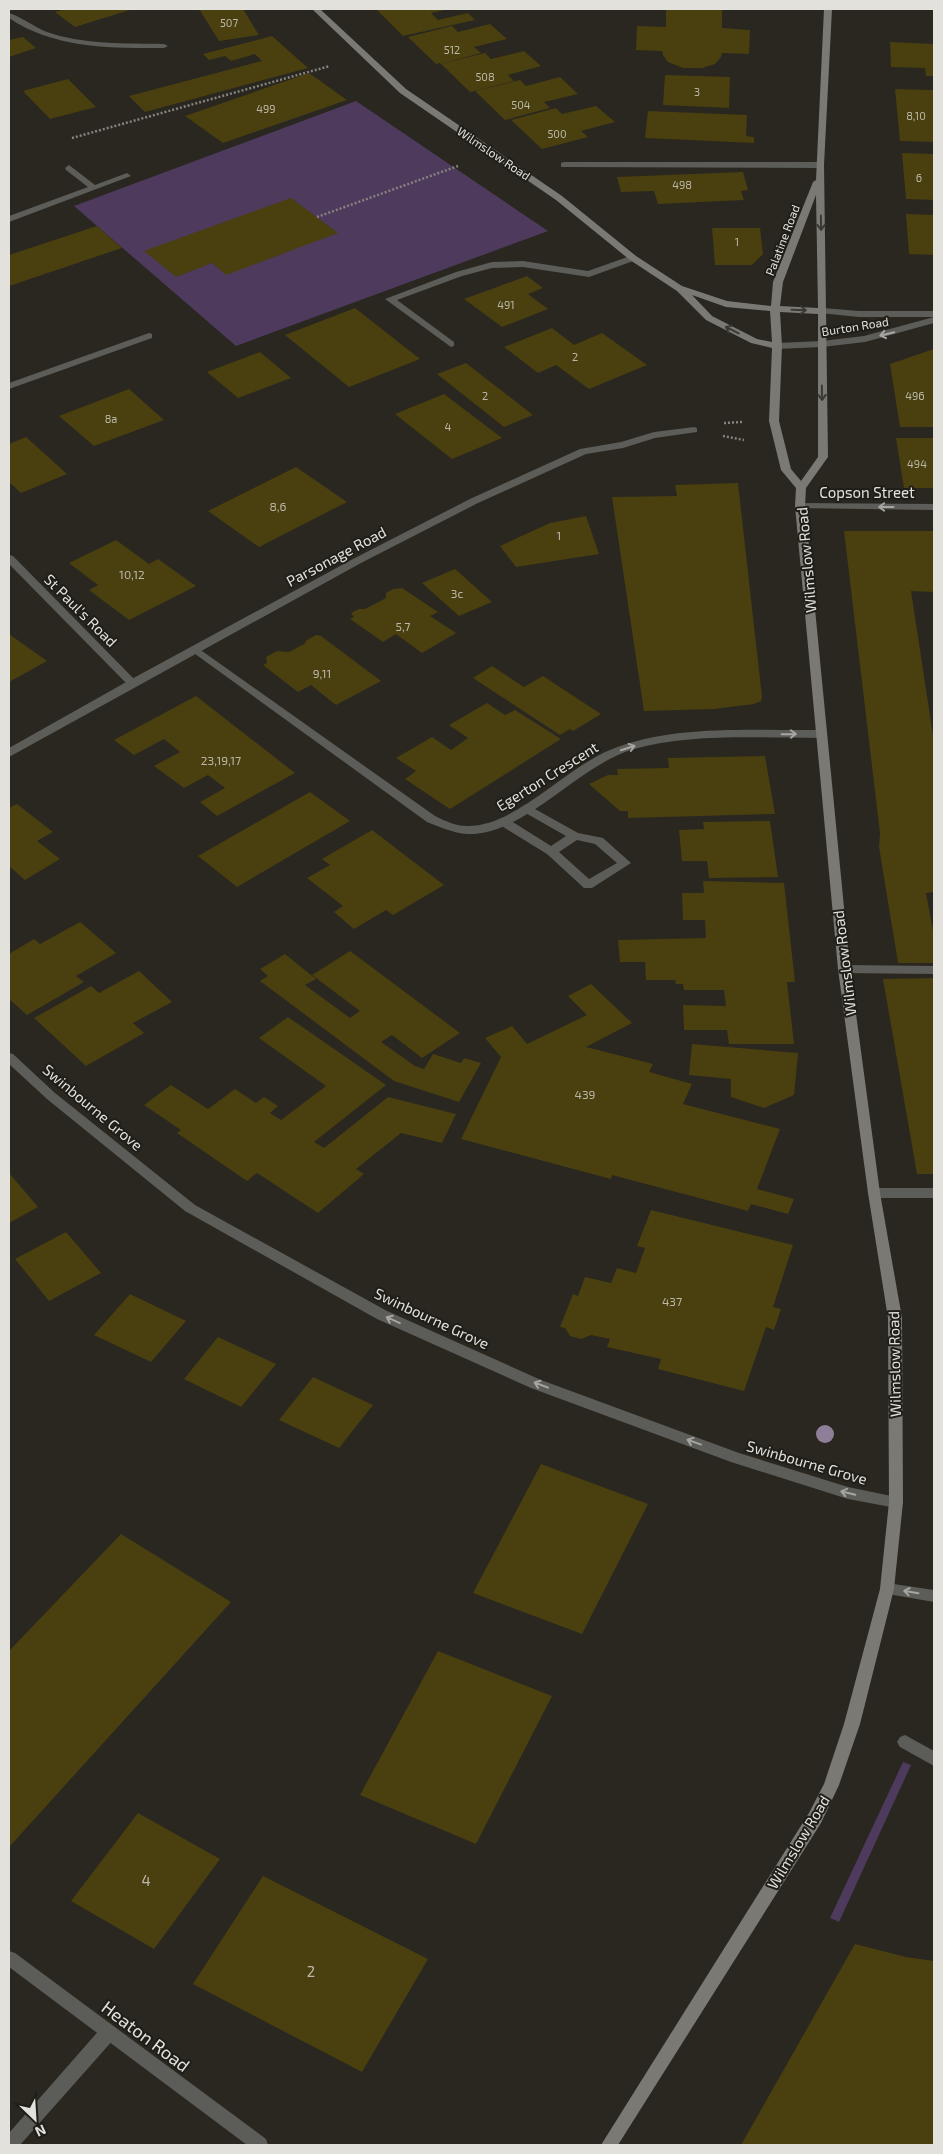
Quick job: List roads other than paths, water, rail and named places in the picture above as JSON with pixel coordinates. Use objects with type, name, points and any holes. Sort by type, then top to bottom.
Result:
[{"type":"main road","name":"Wilmslow Road","points":[[316,9],[403,91],[558,198],[633,258],[680,289],[709,318],[754,341],[778,346],[774,420],[786,470],[801,488]]},
{"type":"main road","name":"Palatine Road","points":[[823,311],[820,170],[828,9]]},
{"type":"main road","name":"Palatine Road","points":[[778,346],[775,309],[778,282],[820,170]]},
{"type":"main road","name":"Wilmslow Road","points":[[609,2145],[815,1818],[831,1785],[852,1724],[887,1589],[896,1502],[895,1318],[874,1193],[844,969],[820,734],[800,506],[801,488],[823,457],[823,311],[726,304],[680,289]]},
{"type":"street","points":[[9,15],[23,26],[43,35],[60,39],[164,46]]},
{"type":"street","points":[[564,165],[820,170]]},
{"type":"street","points":[[69,168],[94,188]]},
{"type":"street","points":[[9,219],[127,176]]},
{"type":"street","points":[[451,344],[390,299],[459,274],[492,266],[522,264],[589,274],[633,258]]},
{"type":"street","name":"Burton Road","points":[[823,311],[859,314],[934,314]]},
{"type":"street","name":"Burton Road","points":[[778,346],[822,344],[887,334],[934,320]]},
{"type":"street","points":[[9,386],[149,336]]},
{"type":"street","name":"Parsonage Road","points":[[9,753],[132,683],[474,501],[584,451],[623,445],[654,435],[694,430]]},
{"type":"street","name":"Copson Street","points":[[800,506],[934,507]]},
{"type":"street","name":"St Paul's Road","points":[[9,558],[132,683]]},
{"type":"street","name":"Egerton Crescent","points":[[195,649],[431,819],[450,827],[470,830],[504,822],[597,760],[651,741],[678,737],[820,734]]},
{"type":"street","points":[[504,822],[551,851],[588,885],[625,863],[599,841],[575,836],[526,808]]},
{"type":"street","points":[[551,851],[575,836]]},
{"type":"street","points":[[844,969],[934,970]]},
{"type":"street","name":"Swinbourne Grove","points":[[9,1058],[51,1096],[190,1208],[382,1315],[536,1384],[736,1458],[848,1493],[896,1502]]},
{"type":"street","points":[[874,1193],[934,1193]]},
{"type":"street","points":[[887,1589],[934,1596]]},
{"type":"street","points":[[905,1742],[934,1759]]},
{"type":"street","name":"Heaton Road","points":[[9,1958],[260,2145]]},
{"type":"street","points":[[9,2145],[108,2033]]}]
